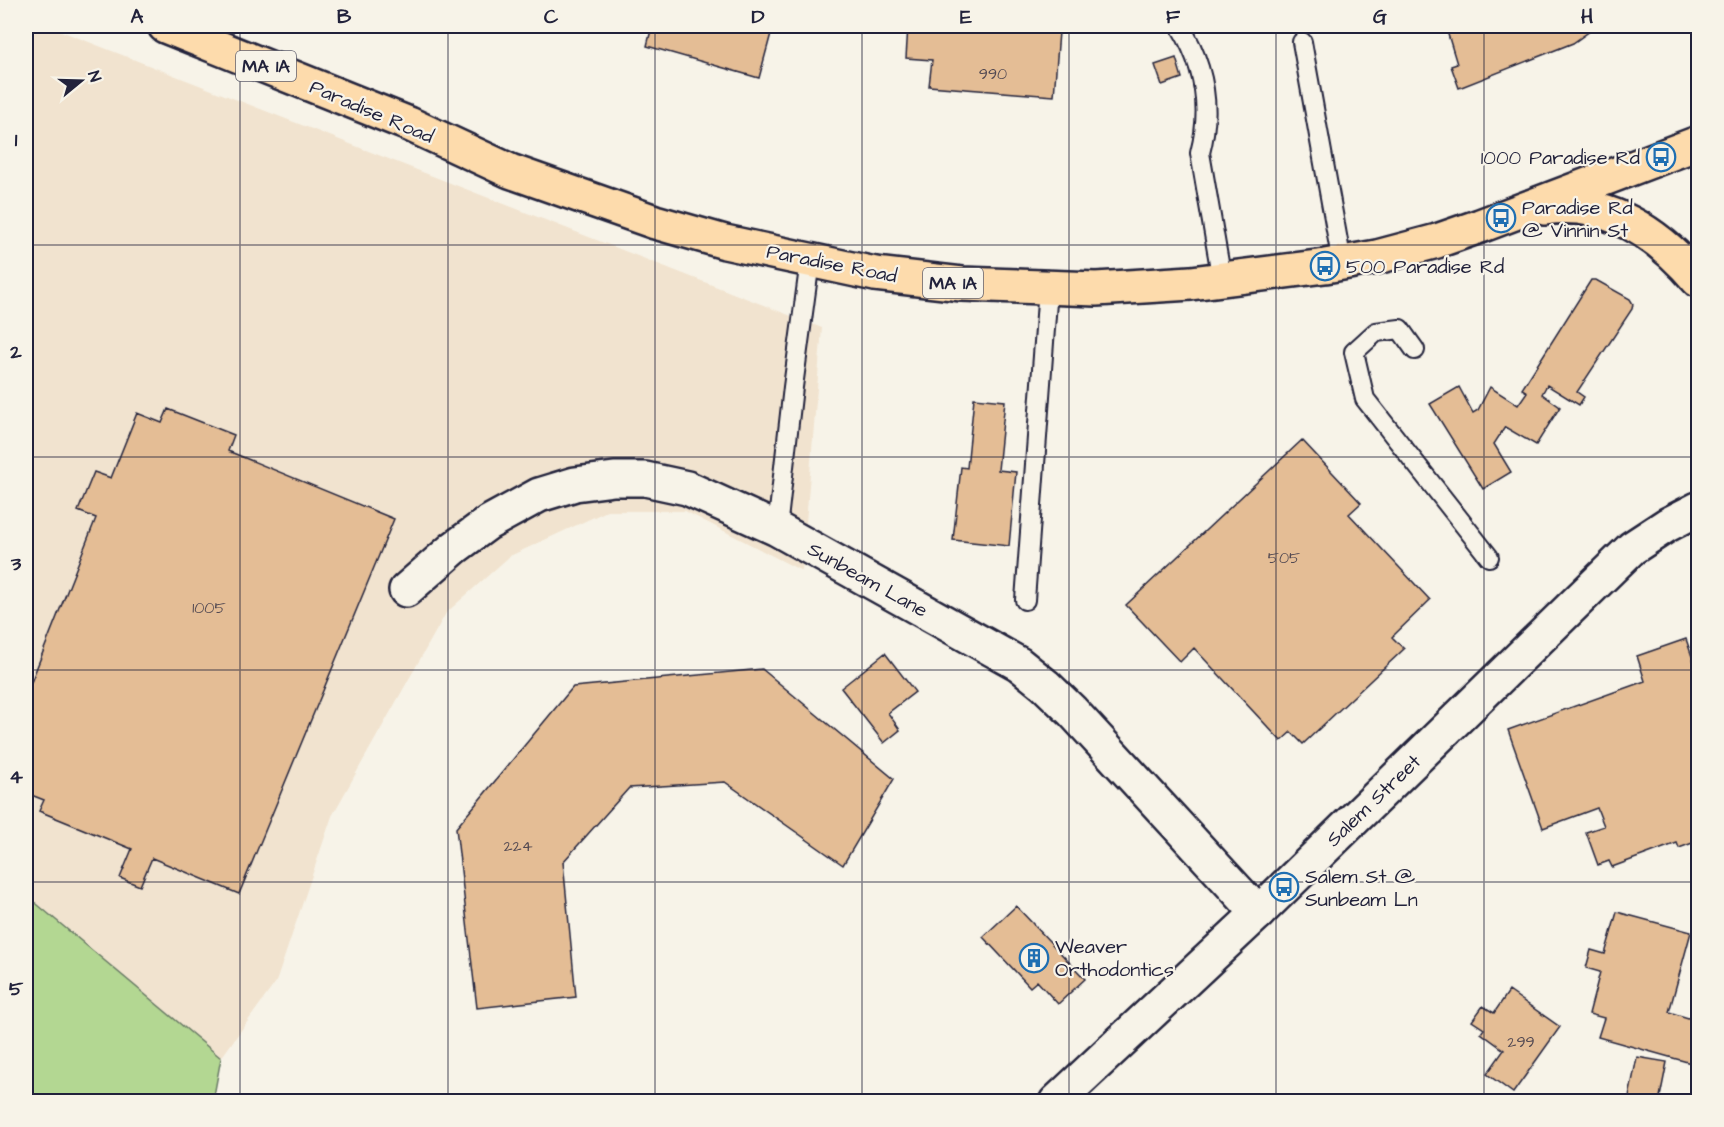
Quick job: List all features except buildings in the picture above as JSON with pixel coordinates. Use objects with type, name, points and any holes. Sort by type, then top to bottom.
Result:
[{"type":"highway","name":"Paradise Road","points":[[165,26],[409,124],[510,171],[655,222],[724,242],[810,261],[875,274],[962,284],[1096,289],[1222,280],[1377,257],[1437,241],[1698,142]]},
{"type":"highway","points":[[1514,213],[1552,207],[1583,207],[1615,215],[1654,237],[1679,258],[1698,280]]},
{"type":"street","name":"Sunbeam Lane","points":[[406,590],[454,548],[488,523],[539,495],[575,484],[614,479],[645,479],[687,488],[777,529],[1020,664],[1072,711],[1258,913]]},
{"type":"street","name":"Salem Street","points":[[1056,1101],[1258,913],[1632,548],[1667,525],[1698,509]]},
{"type":"lane","points":[[1180,26],[1192,46],[1201,69],[1206,97],[1206,133],[1200,153],[1222,280]]},
{"type":"lane","points":[[1302,42],[1342,263]]},
{"type":"lane","points":[[777,529],[810,261]]},
{"type":"lane","points":[[1024,600],[1048,288]]},
{"type":"lane","points":[[1415,350],[1400,329],[1376,332],[1354,352],[1365,399],[1489,557]]},
{"type":"shaded area","points":[[26,26],[48,26],[822,328],[802,571],[685,511],[607,511],[510,556],[446,613],[332,816],[276,982],[221,1058],[26,895]]},
{"type":"green space","points":[[26,895],[221,1058],[213,1101],[26,1101]]},
{"type":"place","name":"1000 Paradise Rd","points":[[1661,157]]},
{"type":"place","name":"Paradise Rd @ Vinnin St","points":[[1501,218]]},
{"type":"place","name":"500 Paradise Rd","points":[[1325,266]]},
{"type":"place","name":"Salem St @ Sunbeam Ln","points":[[1284,887]]},
{"type":"place","name":"Weaver Orthodontics","points":[[1034,958]]}]
